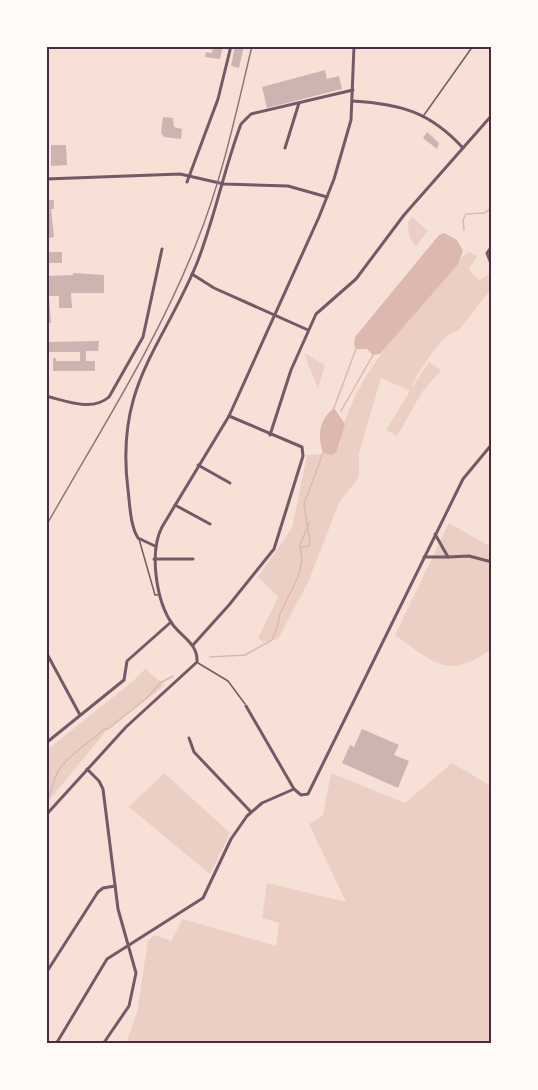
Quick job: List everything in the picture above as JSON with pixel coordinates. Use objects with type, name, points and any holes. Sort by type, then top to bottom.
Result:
[{"type":"street","points":[[187,182],[218,98],[231,46]]},
{"type":"street","points":[[46,815],[131,721],[197,662],[193,645],[171,622],[162,596],[154,559],[155,546],[175,505],[229,416],[276,316],[327,197],[348,131],[353,101],[354,46]]},
{"type":"street","points":[[155,546],[138,538],[133,525],[125,469],[125,436],[131,403],[143,369],[192,274],[244,119],[251,114],[353,90]]},
{"type":"street","points":[[353,101],[396,105],[423,115],[450,133],[463,148]]},
{"type":"street","points":[[285,148],[299,103]]},
{"type":"street","points":[[270,435],[308,330],[323,306],[356,279],[404,215],[492,115]]},
{"type":"street","points":[[46,179],[190,175],[224,183],[288,186],[327,197]]},
{"type":"street","points":[[492,246],[487,253],[492,266]]},
{"type":"street","points":[[46,396],[91,406],[100,404],[109,398],[143,337],[162,249]]},
{"type":"street","points":[[192,274],[214,288],[308,330]]},
{"type":"street","points":[[193,645],[274,549],[281,533],[303,450],[229,416]]},
{"type":"street","points":[[246,706],[294,789],[305,796],[312,788],[463,480],[492,444]]},
{"type":"street","points":[[198,465],[230,483]]},
{"type":"street","points":[[175,505],[210,524]]},
{"type":"street","points":[[435,534],[448,557]]},
{"type":"street","points":[[424,556],[469,556],[492,562]]},
{"type":"street","points":[[154,559],[194,559]]},
{"type":"street","points":[[46,743],[124,680],[127,662],[171,622]]},
{"type":"street","points":[[46,652],[80,716]]},
{"type":"street","points":[[189,738],[194,752],[251,812]]},
{"type":"street","points":[[87,769],[99,781],[103,789],[118,909],[136,973],[129,1006],[103,1044]]},
{"type":"street","points":[[56,1044],[99,968],[107,959],[203,898],[234,835],[251,812],[262,803],[294,789]]},
{"type":"street","points":[[46,974],[98,892],[103,888],[115,886]]},
{"type":"lane","points":[[423,115],[473,46]]},
{"type":"lane","points":[[138,538],[155,595],[162,596]]},
{"type":"lane","points":[[197,662],[228,681],[246,706]]},
{"type":"shaded area","points":[[412,217],[428,231],[416,246],[409,237],[408,222]]},
{"type":"shaded area","points":[[444,233],[457,240],[463,251],[458,264],[380,354],[373,355],[367,349],[356,349],[355,337],[439,235]]},
{"type":"shaded area","points":[[469,252],[477,256],[469,269],[479,281],[490,273],[491,289],[459,330],[447,336],[433,351],[417,375],[412,388],[429,362],[441,370],[422,392],[397,436],[386,430],[410,391],[381,378],[359,453],[359,477],[339,503],[309,580],[278,639],[263,642],[258,638],[278,597],[258,577],[292,528],[307,455],[327,454],[340,445],[346,419],[357,393],[372,368],[408,321]]},
{"type":"shaded area","points":[[304,353],[325,365],[318,389]]},
{"type":"shaded area","points":[[334,408],[345,424],[337,451],[332,455],[323,453],[320,434],[322,423]]},
{"type":"shaded area","points":[[449,523],[491,547],[491,649],[476,659],[452,666],[431,660],[395,635]]},
{"type":"shaded area","points":[[145,669],[165,685],[107,730],[47,803],[47,750]]},
{"type":"shaded area","points":[[452,763],[491,786],[491,1043],[126,1043],[137,1013],[148,940],[155,935],[171,941],[183,919],[276,946],[279,923],[262,918],[267,883],[346,902],[309,824],[323,815],[331,773],[405,803]]},
{"type":"shaded area","points":[[164,773],[230,833],[210,874],[129,807]]},
{"type":"building","points":[[213,46],[223,46],[220,59],[205,57],[206,52],[212,53]]},
{"type":"building","points":[[235,46],[244,46],[239,68],[231,66]]},
{"type":"building","points":[[325,70],[327,79],[339,76],[342,89],[267,108],[262,87]]},
{"type":"building","points":[[163,117],[173,118],[174,127],[182,129],[181,139],[164,137],[161,133]]},
{"type":"building","points":[[427,132],[439,143],[437,149],[423,138]]},
{"type":"building","points":[[51,145],[66,145],[67,165],[51,166]]},
{"type":"building","points":[[46,200],[54,200],[54,209],[51,209],[54,237],[49,238],[49,252],[62,252],[62,263],[46,263]]},
{"type":"building","points":[[73,273],[104,275],[104,293],[71,293],[72,308],[59,308],[59,296],[49,296],[51,323],[46,323],[46,276],[73,275]]},
{"type":"building","points":[[99,341],[98,351],[86,351],[86,361],[95,361],[95,371],[53,371],[53,358],[56,358],[56,361],[80,361],[80,352],[46,352],[46,342]]},
{"type":"building","points":[[362,729],[399,745],[394,755],[409,761],[398,788],[342,763],[350,745],[354,747]]},
{"type":"waterway","points":[[464,230],[463,220],[466,214],[484,213],[492,208]]},
{"type":"waterway","points":[[334,408],[356,349]]},
{"type":"waterway","points":[[341,411],[373,355]]},
{"type":"waterway","points":[[300,548],[309,546],[310,542],[304,504],[323,453]]},
{"type":"waterway","points":[[210,657],[245,655],[272,640],[279,616],[298,577],[302,560],[300,545],[309,523]]},
{"type":"waterway","points":[[46,802],[58,771],[71,756],[148,697],[160,683],[173,676]]},
{"type":"railway","points":[[46,526],[126,388],[163,317],[196,244],[228,146],[252,46]]}]
